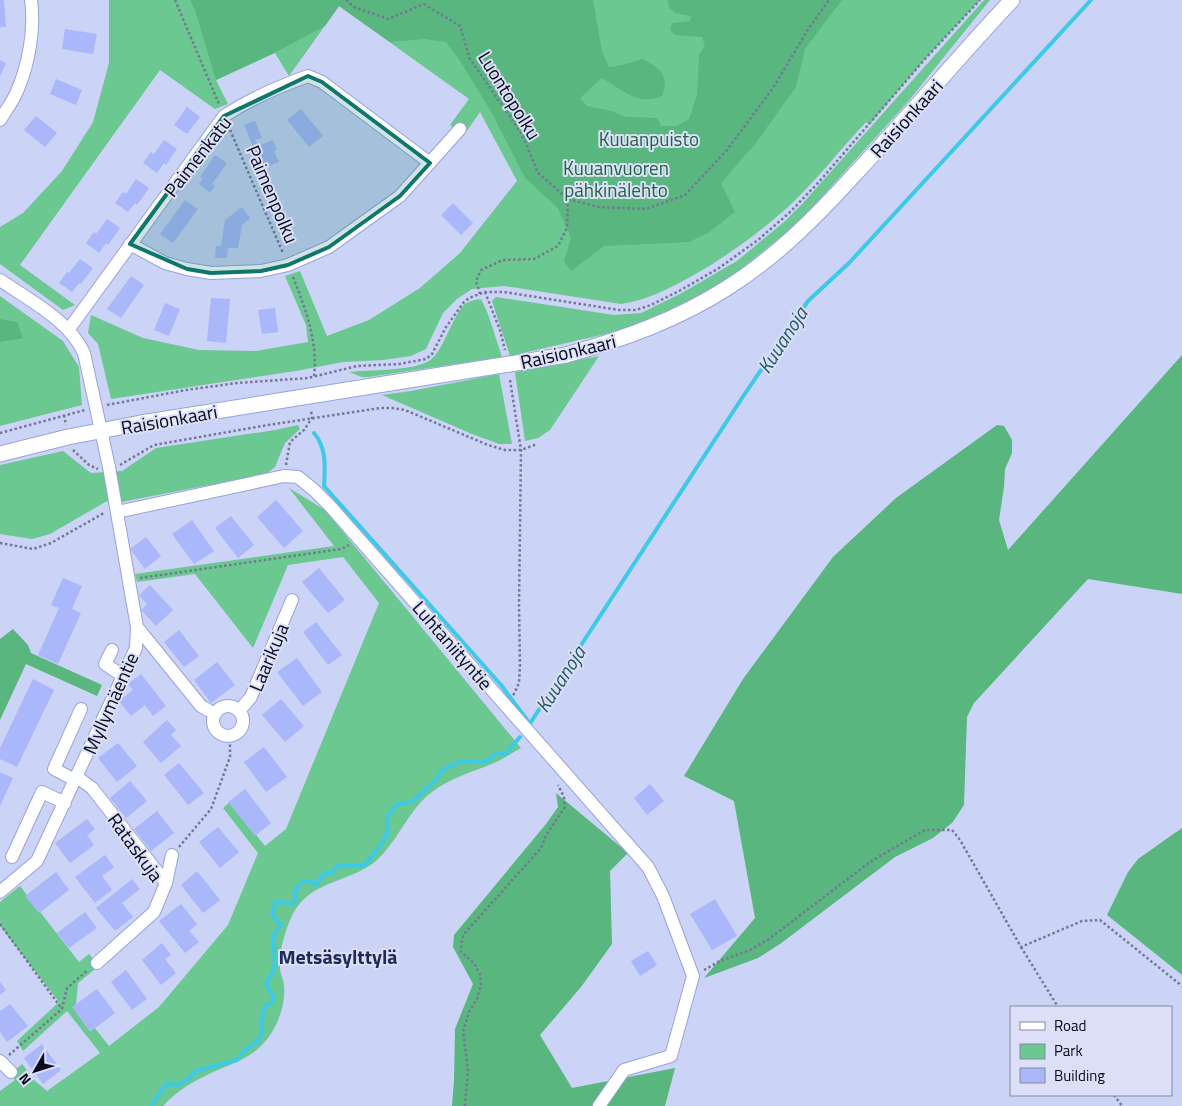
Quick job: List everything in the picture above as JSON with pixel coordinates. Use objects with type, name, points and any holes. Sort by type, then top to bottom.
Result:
[{"type":"main road","name":"Raisionkaari","points":[[0,454],[101,431],[566,354],[608,343],[646,330],[720,292],[762,264],[791,240],[835,196],[1012,0]]},
{"type":"street","points":[[0,120],[18,90],[30,52],[31,0]]},
{"type":"street","name":"Paimenkatu","points":[[69,330],[224,116],[294,81],[308,76],[322,82],[430,164]]},
{"type":"street","points":[[130,244],[165,263],[211,273],[262,271],[288,265],[329,247],[400,196],[460,129]]},
{"type":"street","name":"Myllymäentie","points":[[0,280],[69,330],[78,340],[84,352],[97,407],[104,468],[112,511],[129,580],[137,626],[136,648],[37,861],[0,892]]},
{"type":"street","points":[[112,511],[284,476]]},
{"type":"street","name":"Luhtaniityntie","points":[[284,476],[298,477],[314,490],[648,867],[663,896],[693,976]]},
{"type":"street","name":"Laarikuja","points":[[239,711],[251,697],[292,600]]},
{"type":"street","points":[[137,626],[201,706],[215,714]]},
{"type":"street","points":[[112,650],[105,664],[124,676]]},
{"type":"street","points":[[231,706],[239,711],[243,719],[241,728],[235,734],[221,734],[214,723],[215,714],[218,710],[231,706]]},
{"type":"street","name":"Rataskuja","points":[[81,709],[54,768],[92,788],[166,883],[154,912],[97,963]]},
{"type":"street","points":[[12,857],[42,792],[64,803]]},
{"type":"street","points":[[166,883],[172,855]]},
{"type":"street","points":[[599,1106],[624,1070],[671,1056],[693,976]]},
{"type":"street","points":[[0,1061],[11,1072]]},
{"type":"path","name":"Paimenpolku","points":[[175,0],[302,299],[315,344],[314,377]]},
{"type":"path","points":[[346,0],[354,7],[388,19],[424,4],[424,0]]},
{"type":"path","name":"Luontopolku","points":[[424,4],[460,26],[470,59],[522,134],[538,173],[568,199],[598,207],[646,209],[685,195],[727,150],[773,88],[809,28],[829,0]]},
{"type":"path","points":[[0,433],[64,414],[186,390],[238,383],[308,378],[357,366],[408,363],[426,359],[432,354],[446,326],[464,302],[485,292],[504,292],[619,310],[636,310],[651,305],[719,268],[758,240],[789,214],[925,59],[980,0]]},
{"type":"path","points":[[480,294],[476,282],[481,270],[504,260],[534,259],[558,246],[568,228],[568,199]]},
{"type":"path","points":[[485,292],[500,330],[505,350]]},
{"type":"path","points":[[284,476],[290,442],[304,430],[312,418],[308,378]]},
{"type":"path","points":[[510,380],[521,450],[520,665],[519,683],[514,695]]},
{"type":"path","points":[[64,414],[73,452],[89,465],[104,468],[123,464],[154,445],[380,408],[405,410],[488,445],[505,450],[521,450],[537,444]]},
{"type":"path","points":[[100,478],[104,468]]},
{"type":"path","points":[[0,543],[33,548],[51,543],[112,511]]},
{"type":"path","points":[[129,580],[341,549],[360,540]]},
{"type":"path","points":[[172,855],[211,809],[230,757],[230,735]]},
{"type":"path","points":[[465,1106],[468,1069],[463,1032],[469,1012],[477,999],[481,985],[480,974],[474,963],[461,952],[462,940],[464,934],[516,874],[533,858],[561,813],[565,806],[564,797],[554,780]]},
{"type":"path","points":[[693,976],[720,962],[750,950],[769,939],[870,862],[926,830],[952,830],[960,840],[1020,947],[1057,1006]]},
{"type":"path","points":[[1020,947],[1082,921],[1100,920],[1182,986]]},
{"type":"path","points":[[0,924],[62,1009]]},
{"type":"path","points":[[0,1061],[62,1009],[66,988],[97,963]]},
{"type":"highlighted area","points":[[308,76],[322,82],[430,163],[400,196],[329,247],[288,265],[261,271],[211,273],[187,269],[130,244],[224,116]]},
{"type":"green space","name":"Kuuanpuisto","points":[[109,0],[980,0],[925,59],[869,125],[866,122],[818,177],[788,207],[730,253],[666,290],[640,300],[621,304],[504,286],[472,289],[457,299],[443,313],[426,349],[411,356],[383,360],[343,362],[111,399],[98,344],[88,333],[91,315],[143,338],[199,350],[256,351],[308,342],[306,325],[285,276],[300,271],[327,336],[369,320],[420,288],[460,253],[517,181],[480,112],[464,135],[450,125],[469,99],[339,6],[289,76],[275,53],[216,80],[228,104],[215,109],[160,70],[20,265],[75,305],[63,310],[0,264],[0,227],[23,213],[62,171],[93,122],[109,63]]},
{"type":"green space","name":"Kuuanvuoren pähkinälehto","points":[[190,0],[593,0],[602,52],[609,67],[642,59],[662,73],[665,83],[662,96],[645,99],[623,92],[602,78],[580,98],[587,106],[611,111],[626,117],[657,118],[661,126],[677,126],[689,119],[697,95],[699,55],[705,46],[702,37],[675,35],[670,30],[672,23],[690,21],[691,16],[676,13],[669,8],[668,0],[842,0],[805,49],[796,87],[755,144],[721,183],[735,212],[708,233],[689,242],[604,246],[571,271],[564,261],[571,238],[558,208],[525,178],[492,113],[446,42],[424,39],[390,42],[339,6],[325,26],[276,52],[216,80],[195,10]]},
{"type":"green space","points":[[984,0],[990,0],[906,104],[817,202],[791,229],[728,279],[685,303],[623,330],[510,356],[492,301],[496,297],[614,315],[641,313],[680,294],[737,261],[784,222],[803,203]]},
{"type":"green space","points":[[0,296],[63,341],[79,367],[82,405],[0,426]]},
{"type":"green space","points":[[481,299],[502,357],[368,377],[362,377],[349,372],[412,367],[429,361],[443,344],[463,306],[469,302]]},
{"type":"green space","points":[[0,319],[17,322],[23,338],[0,342]]},
{"type":"green space","points":[[1182,355],[1182,594],[1088,579],[974,703],[967,717],[964,805],[952,823],[933,838],[895,857],[780,944],[758,958],[704,978],[755,918],[734,801],[684,776],[743,679],[833,557],[896,498],[997,425],[1004,426],[1012,440],[1012,453],[1005,469],[999,520],[1008,550]]},
{"type":"green space","points":[[599,356],[550,430],[538,438],[525,441],[515,372]]},
{"type":"green space","points":[[499,374],[512,444],[499,444],[472,434],[382,395],[411,391]]},
{"type":"green space","points":[[298,425],[300,429],[285,443],[275,467],[266,474],[116,503],[107,501],[50,534],[32,539],[0,534],[0,465],[63,451],[91,473],[122,471],[156,448]]},
{"type":"green space","points":[[289,488],[325,510],[521,748],[431,792],[410,815],[391,844],[377,860],[358,872],[314,891],[305,898],[290,920],[282,944],[280,968],[284,984],[284,994],[282,1010],[272,1033],[252,1053],[189,1084],[163,1106],[0,1106],[0,1091],[15,1080],[10,1074],[22,1064],[35,1081],[47,1091],[100,1053],[67,1011],[23,1051],[17,1041],[59,1002],[0,926],[0,902],[20,886],[79,962],[89,954],[99,966],[78,983],[76,1004],[109,1046],[159,1007],[228,925],[258,853],[223,808],[230,802],[265,846],[286,829],[379,603],[343,557],[288,565],[253,648],[195,574],[137,582],[135,574],[334,546]]},
{"type":"green space","points":[[13,629],[28,645],[31,653],[102,685],[97,696],[26,664],[0,720],[0,639]]},
{"type":"green space","points":[[556,793],[628,853],[610,871],[612,944],[581,987],[540,1035],[572,1088],[675,1068],[665,1106],[452,1106],[455,1029],[473,984],[453,947],[454,935],[546,824],[558,807]]},
{"type":"green space","points":[[1182,828],[1182,975],[1107,915],[1128,872],[1138,859]]},
{"type":"building","points":[[0,0],[4,0],[6,27],[0,27]]},
{"type":"building","points":[[65,29],[97,34],[93,54],[62,49]]},
{"type":"building","points":[[0,60],[6,63],[0,76]]},
{"type":"building","points":[[56,79],[82,90],[76,105],[50,94]]},
{"type":"building","points":[[187,107],[200,117],[187,134],[174,125]]},
{"type":"building","points":[[301,109],[323,136],[309,147],[287,120]]},
{"type":"building","points":[[36,116],[57,133],[45,147],[24,130]]},
{"type":"building","points":[[255,121],[262,138],[255,140],[258,146],[273,140],[277,150],[274,151],[279,162],[262,169],[244,125]]},
{"type":"building","points":[[164,140],[177,149],[166,165],[164,163],[157,173],[143,163],[151,152],[154,154]]},
{"type":"building","points":[[215,155],[227,163],[212,184],[215,186],[210,193],[199,184],[203,179],[200,177]]},
{"type":"building","points":[[136,179],[149,188],[137,205],[135,203],[128,212],[115,203],[123,192],[126,194]]},
{"type":"building","points":[[185,200],[198,209],[173,243],[160,234]]},
{"type":"building","points":[[453,203],[473,223],[461,235],[441,215]]},
{"type":"building","points":[[242,207],[250,218],[242,225],[238,248],[228,248],[227,258],[215,258],[216,246],[221,246],[225,220]]},
{"type":"building","points":[[107,219],[120,228],[108,245],[106,243],[99,253],[86,243],[94,232],[96,234]]},
{"type":"building","points":[[80,259],[93,268],[81,284],[79,283],[72,292],[59,283]]},
{"type":"building","points":[[131,276],[144,285],[121,318],[107,309]]},
{"type":"building","points":[[211,298],[230,299],[226,343],[207,341]]},
{"type":"building","points":[[165,303],[180,309],[169,336],[154,330]]},
{"type":"building","points":[[275,308],[278,332],[262,334],[258,310]]},
{"type":"building","points":[[276,500],[303,531],[284,548],[257,517]]},
{"type":"building","points":[[231,516],[254,545],[238,558],[215,528]]},
{"type":"building","points":[[192,520],[214,551],[194,564],[172,534]]},
{"type":"building","points":[[146,537],[161,556],[145,569],[130,549]]},
{"type":"building","points":[[319,568],[345,600],[328,613],[302,582]]},
{"type":"building","points":[[63,578],[82,586],[72,609],[81,613],[58,664],[38,655],[59,608],[51,605]]},
{"type":"building","points":[[150,585],[173,610],[156,626],[141,610],[147,604],[139,595]]},
{"type":"building","points":[[316,622],[342,655],[328,665],[303,632]]},
{"type":"building","points":[[179,630],[199,656],[184,667],[164,642]]},
{"type":"building","points":[[297,658],[322,692],[303,706],[277,672]]},
{"type":"building","points":[[217,662],[235,685],[211,703],[194,680]]},
{"type":"building","points":[[141,674],[166,706],[153,716],[145,705],[131,716],[119,701],[133,690],[128,684]]},
{"type":"building","points":[[33,679],[54,690],[17,767],[0,759],[0,748]]},
{"type":"building","points":[[281,699],[304,726],[285,742],[262,715]]},
{"type":"building","points":[[167,720],[176,730],[171,735],[181,746],[161,763],[143,742]]},
{"type":"building","points":[[118,743],[137,766],[117,782],[98,758]]},
{"type":"building","points":[[264,747],[287,777],[266,792],[244,762]]},
{"type":"building","points":[[179,763],[204,793],[188,805],[164,775]]},
{"type":"building","points":[[0,772],[13,778],[0,806]]},
{"type":"building","points":[[130,781],[147,801],[126,818],[110,798]]},
{"type":"building","points":[[650,784],[664,801],[647,815],[634,798]]},
{"type":"building","points":[[245,789],[271,823],[255,836],[228,802]]},
{"type":"building","points":[[157,811],[174,833],[151,851],[134,829]]},
{"type":"building","points":[[87,819],[95,829],[87,835],[94,845],[70,863],[55,843]]},
{"type":"building","points":[[218,827],[239,852],[220,868],[199,842]]},
{"type":"building","points":[[105,855],[114,867],[102,876],[112,890],[95,903],[75,877]]},
{"type":"building","points":[[197,871],[220,900],[203,913],[181,885]]},
{"type":"building","points":[[56,872],[69,890],[39,913],[25,896]]},
{"type":"building","points":[[132,879],[140,889],[122,903],[133,917],[115,931],[96,908]]},
{"type":"building","points":[[715,899],[737,936],[712,950],[690,914]]},
{"type":"building","points":[[181,904],[197,924],[189,931],[199,942],[185,953],[159,921]]},
{"type":"building","points":[[85,912],[97,928],[69,948],[57,933]]},
{"type":"building","points":[[162,943],[171,955],[165,959],[176,973],[161,985],[142,960]]},
{"type":"building","points":[[648,951],[657,965],[640,976],[631,961]]},
{"type":"building","points":[[126,970],[147,999],[132,1010],[111,982]]},
{"type":"building","points":[[0,982],[6,990],[0,995]]},
{"type":"building","points":[[97,989],[115,1013],[90,1032],[72,1007]]},
{"type":"building","points":[[10,1004],[28,1026],[7,1042],[0,1032],[0,1011]]},
{"type":"building","points":[[42,1044],[61,1070],[43,1084],[24,1058]]},
{"type":"waterway","name":"Kuuanoja","points":[[529,725],[742,398],[808,301],[849,263],[1091,0]]},
{"type":"waterway","points":[[314,433],[323,452],[325,465],[324,486],[501,685],[530,724]]},
{"type":"waterway","name":"Kuuanoja","points":[[151,1106],[166,1084],[178,1085],[196,1071],[237,1060],[244,1051],[258,1041],[261,1036],[263,1009],[272,1003],[274,998],[266,983],[272,974],[275,963],[273,936],[281,924],[276,921],[272,912],[276,902],[294,903],[296,898],[294,893],[300,883],[310,881],[316,885],[325,872],[330,874],[338,866],[365,865],[382,843],[387,833],[387,817],[397,804],[412,802],[437,779],[439,773],[448,767],[459,762],[488,761],[496,754],[506,753],[520,737]]},
{"type":"district","name":"Metsäsylttylä","points":[[338,956]]}]
